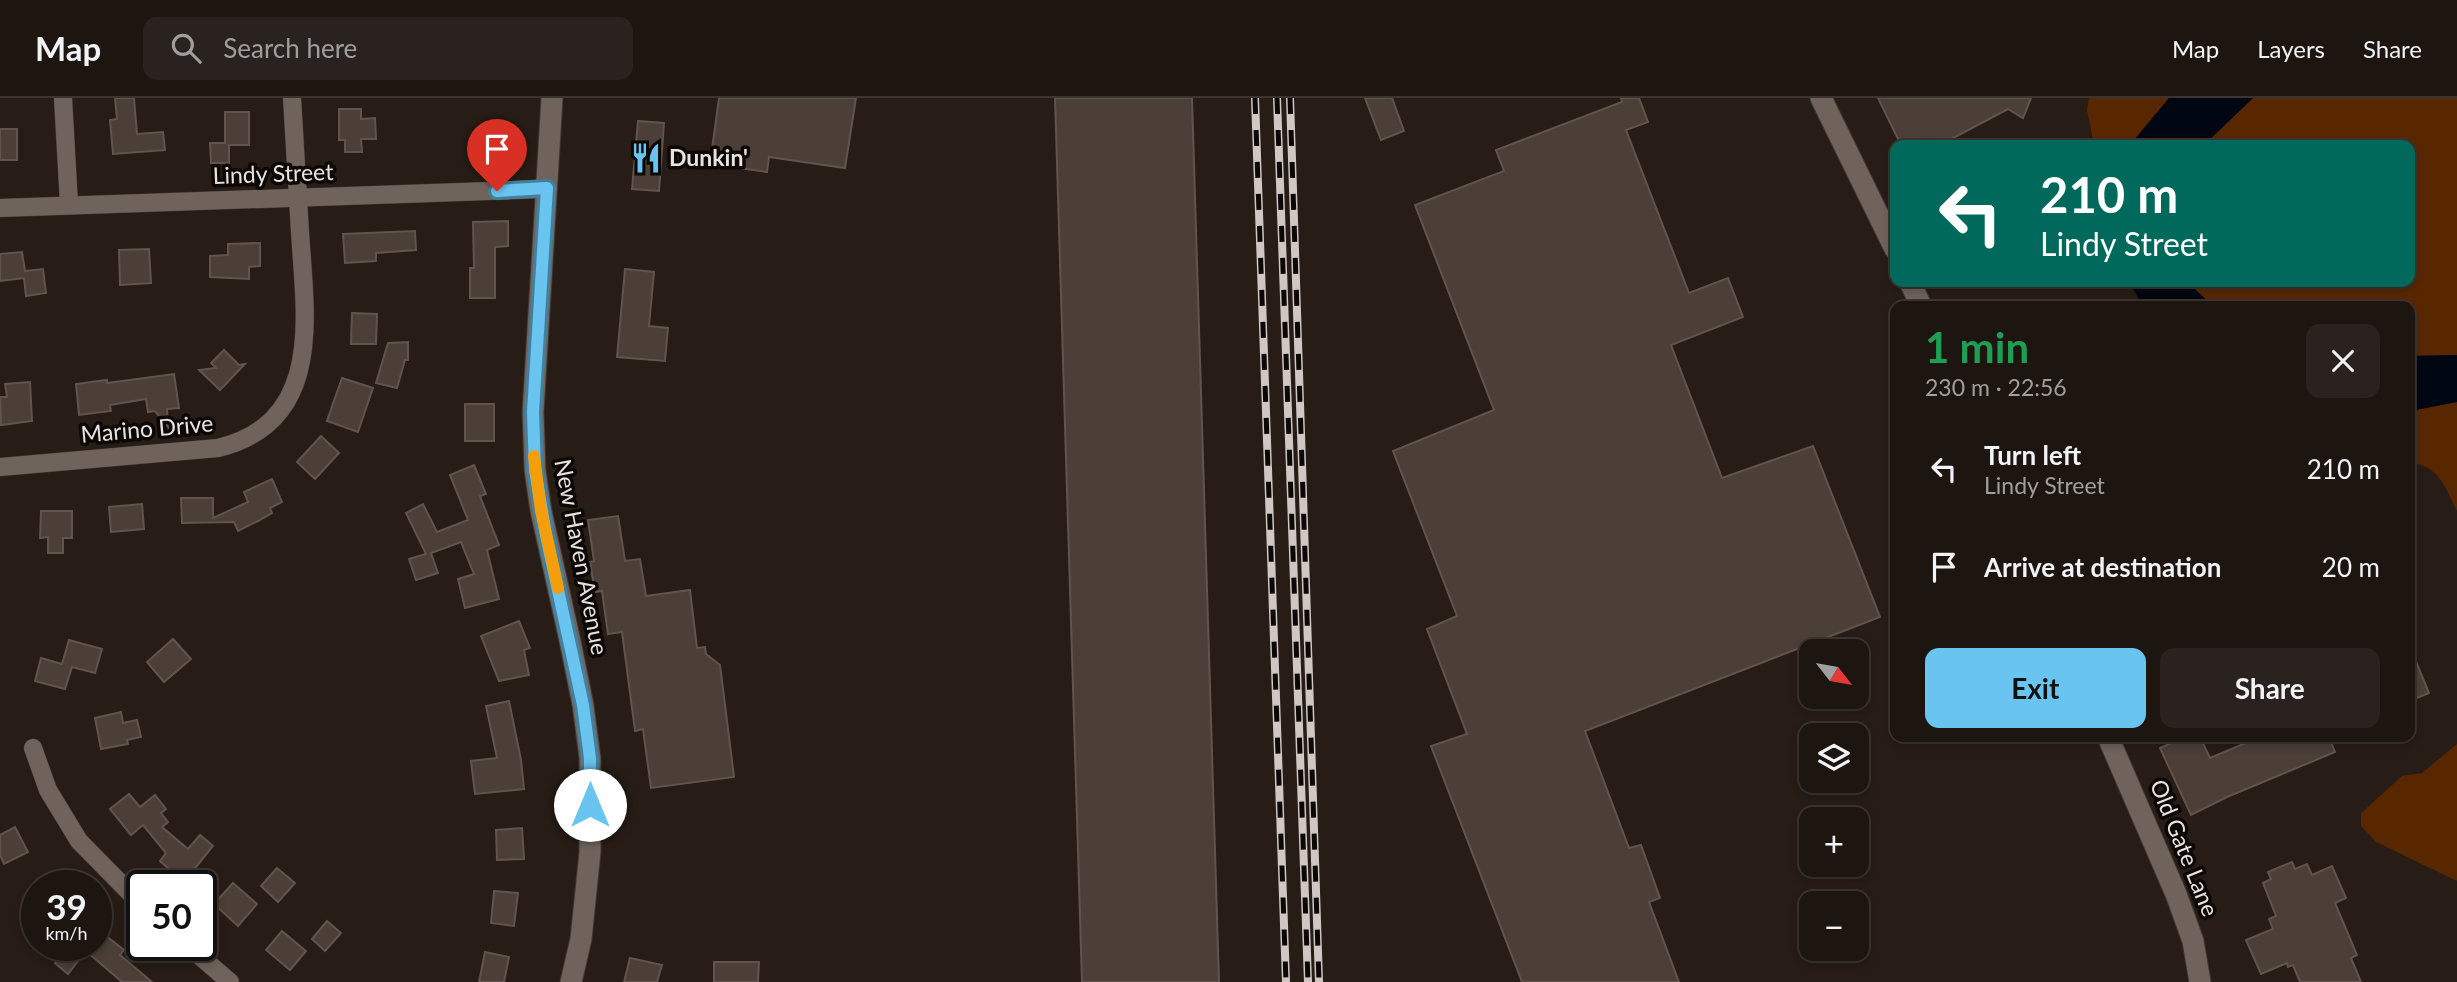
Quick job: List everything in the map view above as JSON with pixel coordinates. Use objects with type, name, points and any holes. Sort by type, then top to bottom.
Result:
[{"type":"main road","name":"New Haven Avenue","points":[[552,98],[533,412],[535,470],[546,535],[583,705],[590,758],[590,852],[581,939],[570,982]]},
{"type":"main road","points":[[1821,98],[1890,239]]},
{"type":"main road","name":"Old Gate Lane","points":[[2110,742],[2176,894],[2193,941],[2200,982]]},
{"type":"street","points":[[63,98],[69,204]]},
{"type":"street","name":"Marino Drive","points":[[0,467],[218,448],[244,439],[268,423],[284,405],[301,365],[306,323],[292,98]]},
{"type":"street","name":"Lindy Street","points":[[0,208],[547,188]]},
{"type":"street","points":[[33,748],[48,790],[79,841],[126,889]]},
{"type":"street","points":[[206,961],[230,982]]},
{"type":"shaded area","points":[[2089,98],[2169,98],[2135,140],[2093,140],[2087,110]]},
{"type":"shaded area","points":[[2169,98],[2253,98],[2209,140],[2135,139]]},
{"type":"shaded area","points":[[2253,98],[2457,98],[2457,355],[2415,356],[2415,301],[2208,301],[2192,287],[2415,287],[2415,140],[2209,140]]},
{"type":"shaded area","points":[[2132,287],[2192,287],[2208,301],[2140,301]]},
{"type":"shaded area","points":[[2457,355],[2457,402],[2415,410],[2415,356]]},
{"type":"shaded area","points":[[2457,402],[2457,511],[2435,473],[2415,464],[2415,410]]},
{"type":"shaded area","points":[[2457,744],[2457,881],[2376,842],[2361,826],[2361,813],[2402,776],[2422,773]]},
{"type":"building","points":[[115,98],[134,98],[137,134],[163,132],[165,150],[113,154],[110,120],[117,119]]},
{"type":"building","points":[[719,98],[856,98],[845,168],[769,157],[767,172],[710,164]]},
{"type":"building","points":[[1055,98],[1192,98],[1219,982],[1082,982]]},
{"type":"building","points":[[1365,98],[1392,98],[1404,131],[1381,140]]},
{"type":"building","points":[[1621,98],[1639,98],[1648,122],[1626,130],[1689,293],[1728,278],[1743,317],[1671,345],[1722,478],[1813,446],[1880,617],[1823,639],[1799,639],[1799,648],[1585,731],[1629,848],[1641,845],[1660,898],[1649,902],[1679,982],[1522,982],[1431,746],[1467,734],[1427,629],[1457,616],[1393,451],[1494,410],[1415,205],[1504,171],[1496,150],[1622,102]]},
{"type":"building","points":[[1878,98],[2031,98],[2023,118],[2008,109],[1949,140],[1899,140]]},
{"type":"building","points":[[339,109],[361,109],[361,119],[375,118],[376,139],[361,139],[362,152],[345,152],[345,140],[339,140]]},
{"type":"building","points":[[225,112],[249,112],[249,145],[229,145],[229,163],[211,163],[210,143],[225,143]]},
{"type":"building","points":[[638,121],[664,123],[659,191],[632,189]]},
{"type":"building","points":[[0,129],[17,129],[17,160],[0,160]]},
{"type":"building","points":[[508,221],[508,246],[495,247],[495,298],[470,298],[470,268],[474,268],[473,222]]},
{"type":"building","points":[[415,231],[416,250],[376,253],[376,261],[345,263],[343,234]]},
{"type":"building","points":[[260,243],[260,266],[249,267],[249,279],[210,277],[210,256],[228,255],[228,244]]},
{"type":"building","points":[[149,249],[151,283],[120,285],[119,250]]},
{"type":"building","points":[[22,252],[25,271],[43,269],[46,293],[26,296],[24,278],[0,281],[0,254]]},
{"type":"building","points":[[625,269],[654,272],[649,326],[668,328],[665,361],[617,357]]},
{"type":"building","points":[[352,313],[377,314],[376,344],[351,344]]},
{"type":"building","points":[[408,342],[408,360],[405,360],[397,388],[376,383],[388,343]]},
{"type":"building","points":[[224,350],[239,365],[245,364],[220,390],[199,370],[216,368],[211,363]]},
{"type":"building","points":[[174,374],[179,408],[167,409],[168,427],[155,411],[148,412],[146,399],[110,405],[111,411],[79,415],[76,384],[107,380],[107,383]]},
{"type":"building","points":[[342,378],[373,388],[358,432],[327,421]]},
{"type":"building","points":[[30,382],[32,421],[1,425],[0,397],[7,397],[5,384]]},
{"type":"building","points":[[465,404],[494,404],[494,441],[465,441]]},
{"type":"building","points":[[321,436],[339,453],[315,479],[297,462]]},
{"type":"building","points":[[474,465],[486,494],[480,496],[499,545],[487,550],[499,599],[465,608],[458,579],[474,574],[461,542],[431,553],[438,573],[416,580],[409,559],[426,554],[406,513],[423,504],[437,532],[468,520],[450,475]]},
{"type":"building","points":[[272,479],[282,502],[270,508],[272,513],[238,531],[234,522],[182,523],[181,498],[213,498],[213,518],[248,502],[244,492]]},
{"type":"building","points":[[142,504],[144,529],[111,532],[109,507]]},
{"type":"building","points":[[41,511],[72,511],[72,538],[63,538],[63,553],[48,553],[48,537],[40,538]]},
{"type":"building","points":[[618,516],[625,561],[640,559],[646,596],[690,590],[697,648],[705,647],[706,654],[720,665],[734,777],[651,788],[643,729],[635,731],[622,632],[608,634],[602,591],[595,592],[590,562],[594,561],[588,520]]},
{"type":"building","points":[[519,621],[530,648],[524,650],[529,675],[499,681],[481,636]]},
{"type":"building","points":[[173,639],[191,659],[164,682],[147,662]]},
{"type":"building","points":[[69,640],[102,649],[95,673],[72,667],[65,689],[35,681],[41,658],[62,664]]},
{"type":"building","points":[[2415,659],[2429,693],[2415,699]]},
{"type":"building","points":[[509,701],[524,789],[475,794],[471,761],[497,758],[486,706]]},
{"type":"building","points":[[121,712],[123,723],[137,720],[141,737],[127,740],[128,744],[101,749],[95,718]]},
{"type":"building","points":[[2174,742],[2202,742],[2210,758],[2248,742],[2331,742],[2335,752],[2191,815],[2160,748]]},
{"type":"building","points":[[129,794],[140,807],[155,795],[166,809],[161,813],[168,822],[162,827],[188,849],[200,835],[213,846],[194,870],[170,870],[160,861],[166,853],[143,825],[131,835],[110,809]]},
{"type":"building","points":[[15,827],[28,852],[4,864],[0,855],[0,835]]},
{"type":"building","points":[[522,828],[524,859],[497,860],[496,830]]},
{"type":"building","points":[[2292,862],[2295,869],[2307,864],[2312,875],[2332,866],[2346,898],[2335,903],[2357,955],[2351,958],[2361,982],[2300,982],[2293,965],[2288,967],[2287,963],[2261,974],[2246,940],[2273,929],[2269,919],[2276,916],[2263,883],[2271,879],[2268,872]]},
{"type":"building","points":[[277,868],[295,883],[278,902],[261,886]]},
{"type":"building","points":[[233,883],[257,904],[238,926],[217,907],[217,901]]},
{"type":"building","points":[[494,891],[518,893],[514,926],[491,923]]},
{"type":"building","points":[[327,921],[341,933],[325,951],[312,939]]},
{"type":"building","points":[[282,931],[306,951],[290,970],[266,950]]},
{"type":"building","points":[[112,941],[124,950],[120,955],[152,982],[122,982],[98,961],[112,961]]},
{"type":"building","points":[[485,952],[509,957],[504,982],[479,982]]},
{"type":"building","points":[[630,958],[662,965],[657,982],[624,982]]},
{"type":"building","points":[[57,961],[78,961],[68,974],[55,963]]},
{"type":"building","points":[[714,962],[759,962],[758,982],[714,982]]},
{"type":"railway","points":[[1255,98],[1286,982]]},
{"type":"railway","points":[[1277,98],[1308,982]]},
{"type":"railway","points":[[1290,98],[1319,982]]},
{"type":"slow traffic","points":[[534,456],[541,511],[558,588]]},
{"type":"place","name":"Dunkin'","points":[[646,158]]},
{"type":"route","points":[[497,191],[547,188],[533,412],[535,470],[541,511],[583,705],[590,758],[590,805]]}]
